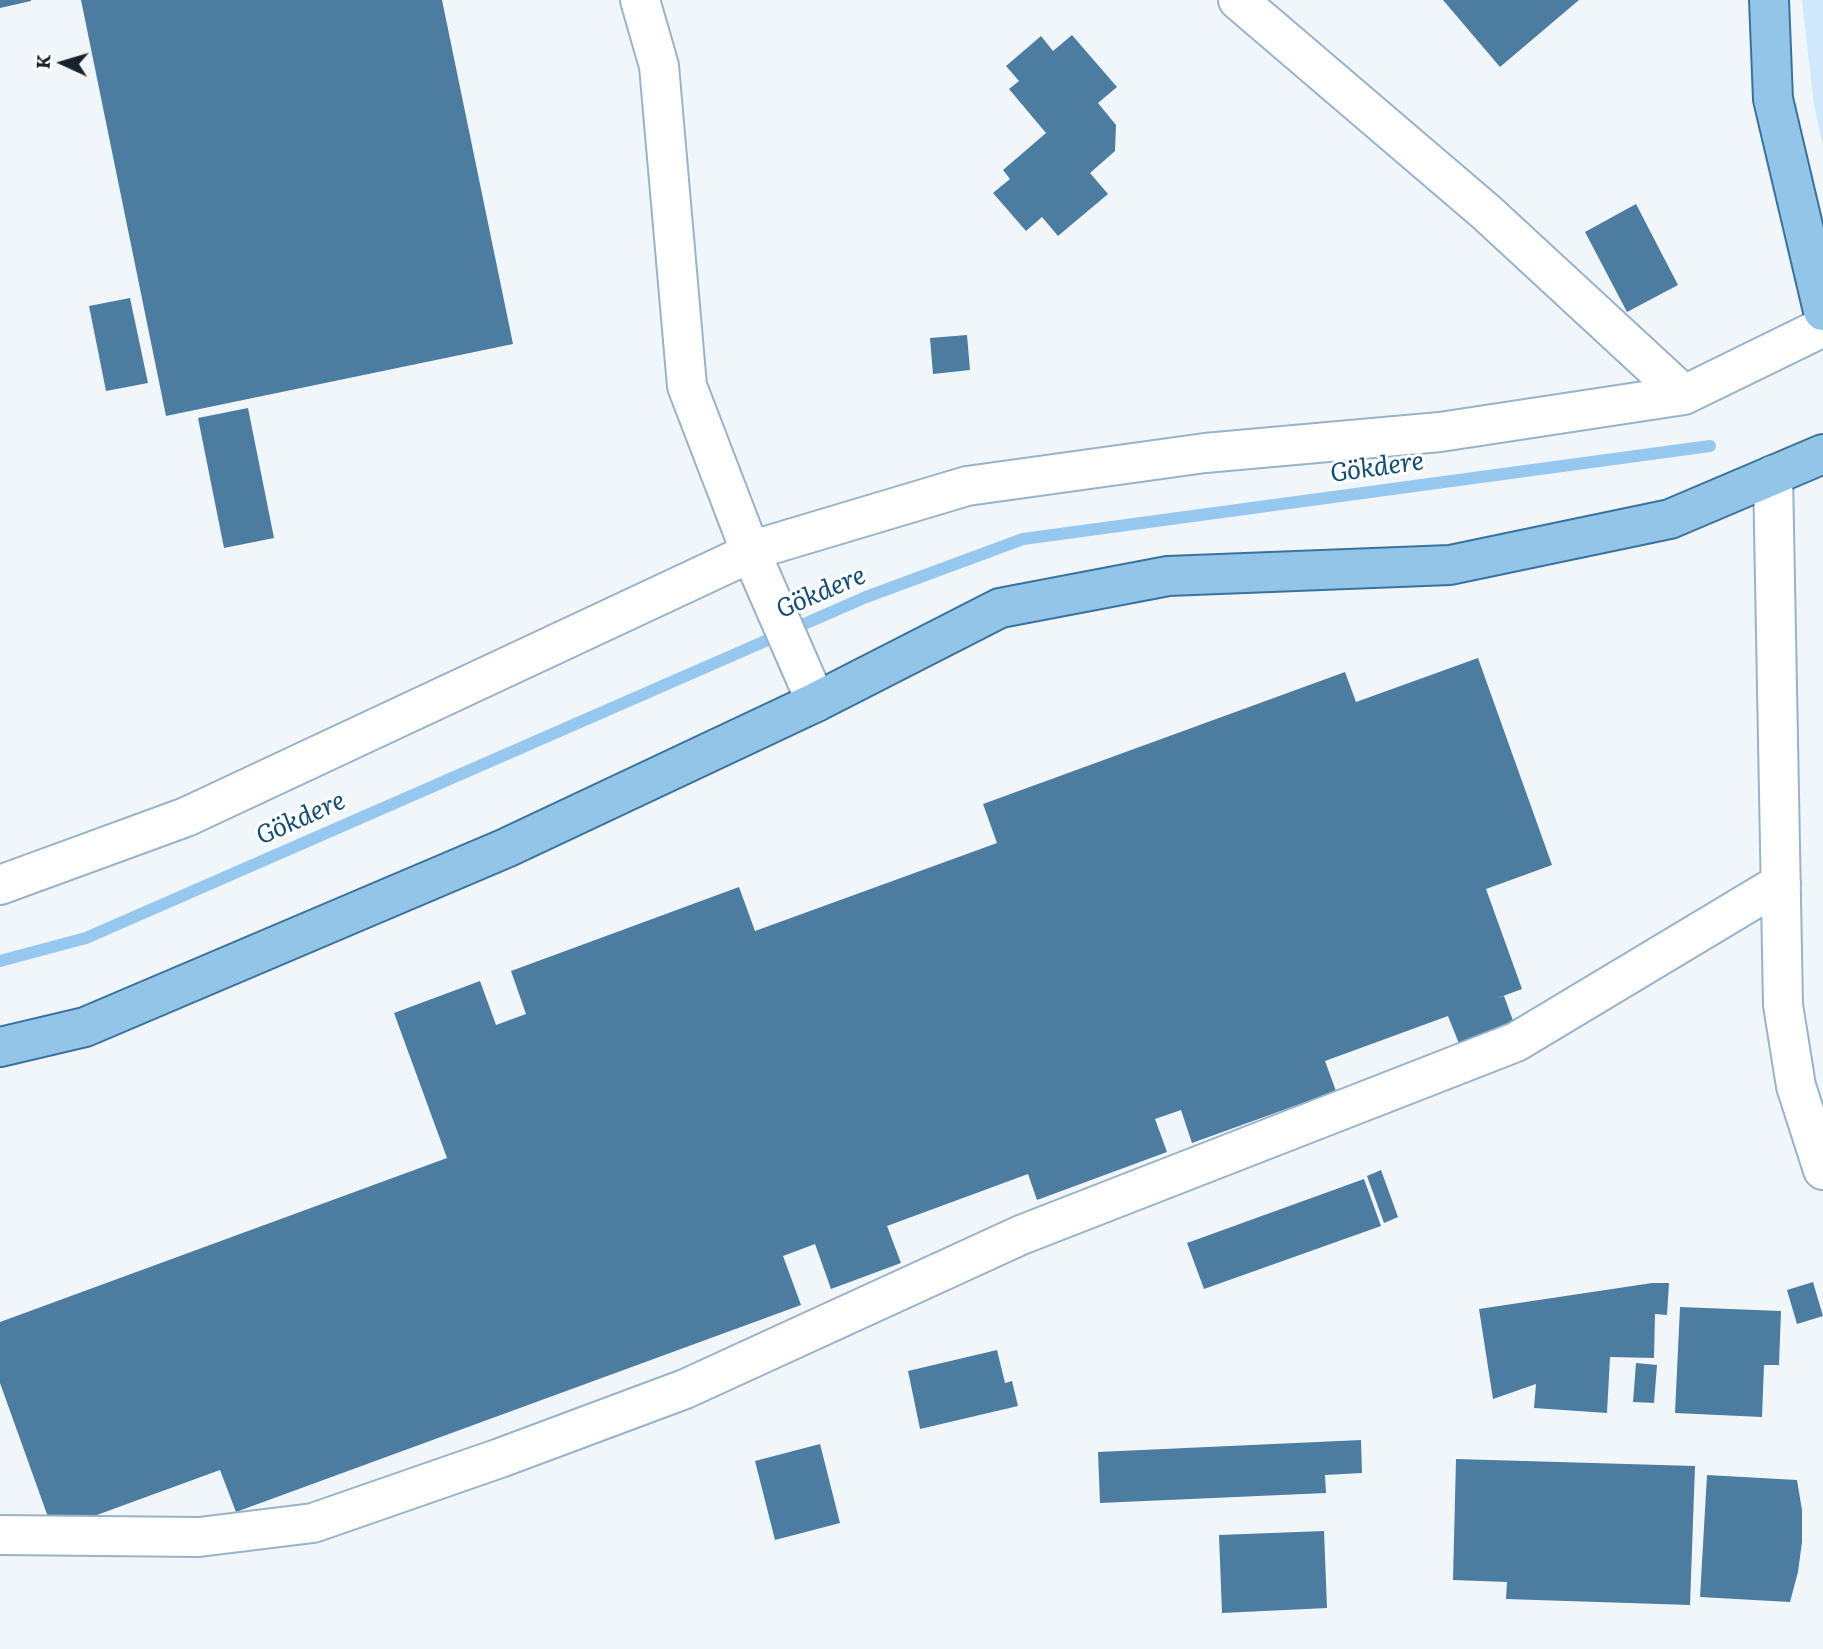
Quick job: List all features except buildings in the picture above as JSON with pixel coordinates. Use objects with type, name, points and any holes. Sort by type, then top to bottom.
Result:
[{"type":"main road","points":[[1769,0],[1773,99],[1823,311]]},
{"type":"main road","points":[[0,1047],[85,1027],[506,848],[816,702],[1000,608],[1168,576],[1450,565],[1670,519],[1823,454]]},
{"type":"street","points":[[640,0],[659,66],[687,386],[751,553],[816,702]]},
{"type":"street","points":[[1238,0],[1486,212],[1684,395]]},
{"type":"street","points":[[0,884],[186,817],[764,547],[967,486],[1205,453],[1440,432],[1684,395],[1823,327]]},
{"type":"street","points":[[1773,475],[1783,1005],[1796,1086],[1823,1170]]},
{"type":"street","points":[[0,1535],[199,1537],[313,1522],[500,1458],[685,1389],[1021,1235],[1516,1042],[1781,883]]},
{"type":"shaded area","points":[[1802,0],[1823,0],[1823,146],[1814,105]]},
{"type":"waterway","name":"Gökdere","points":[[0,961],[86,938],[866,597],[1023,539],[1710,446]]}]
